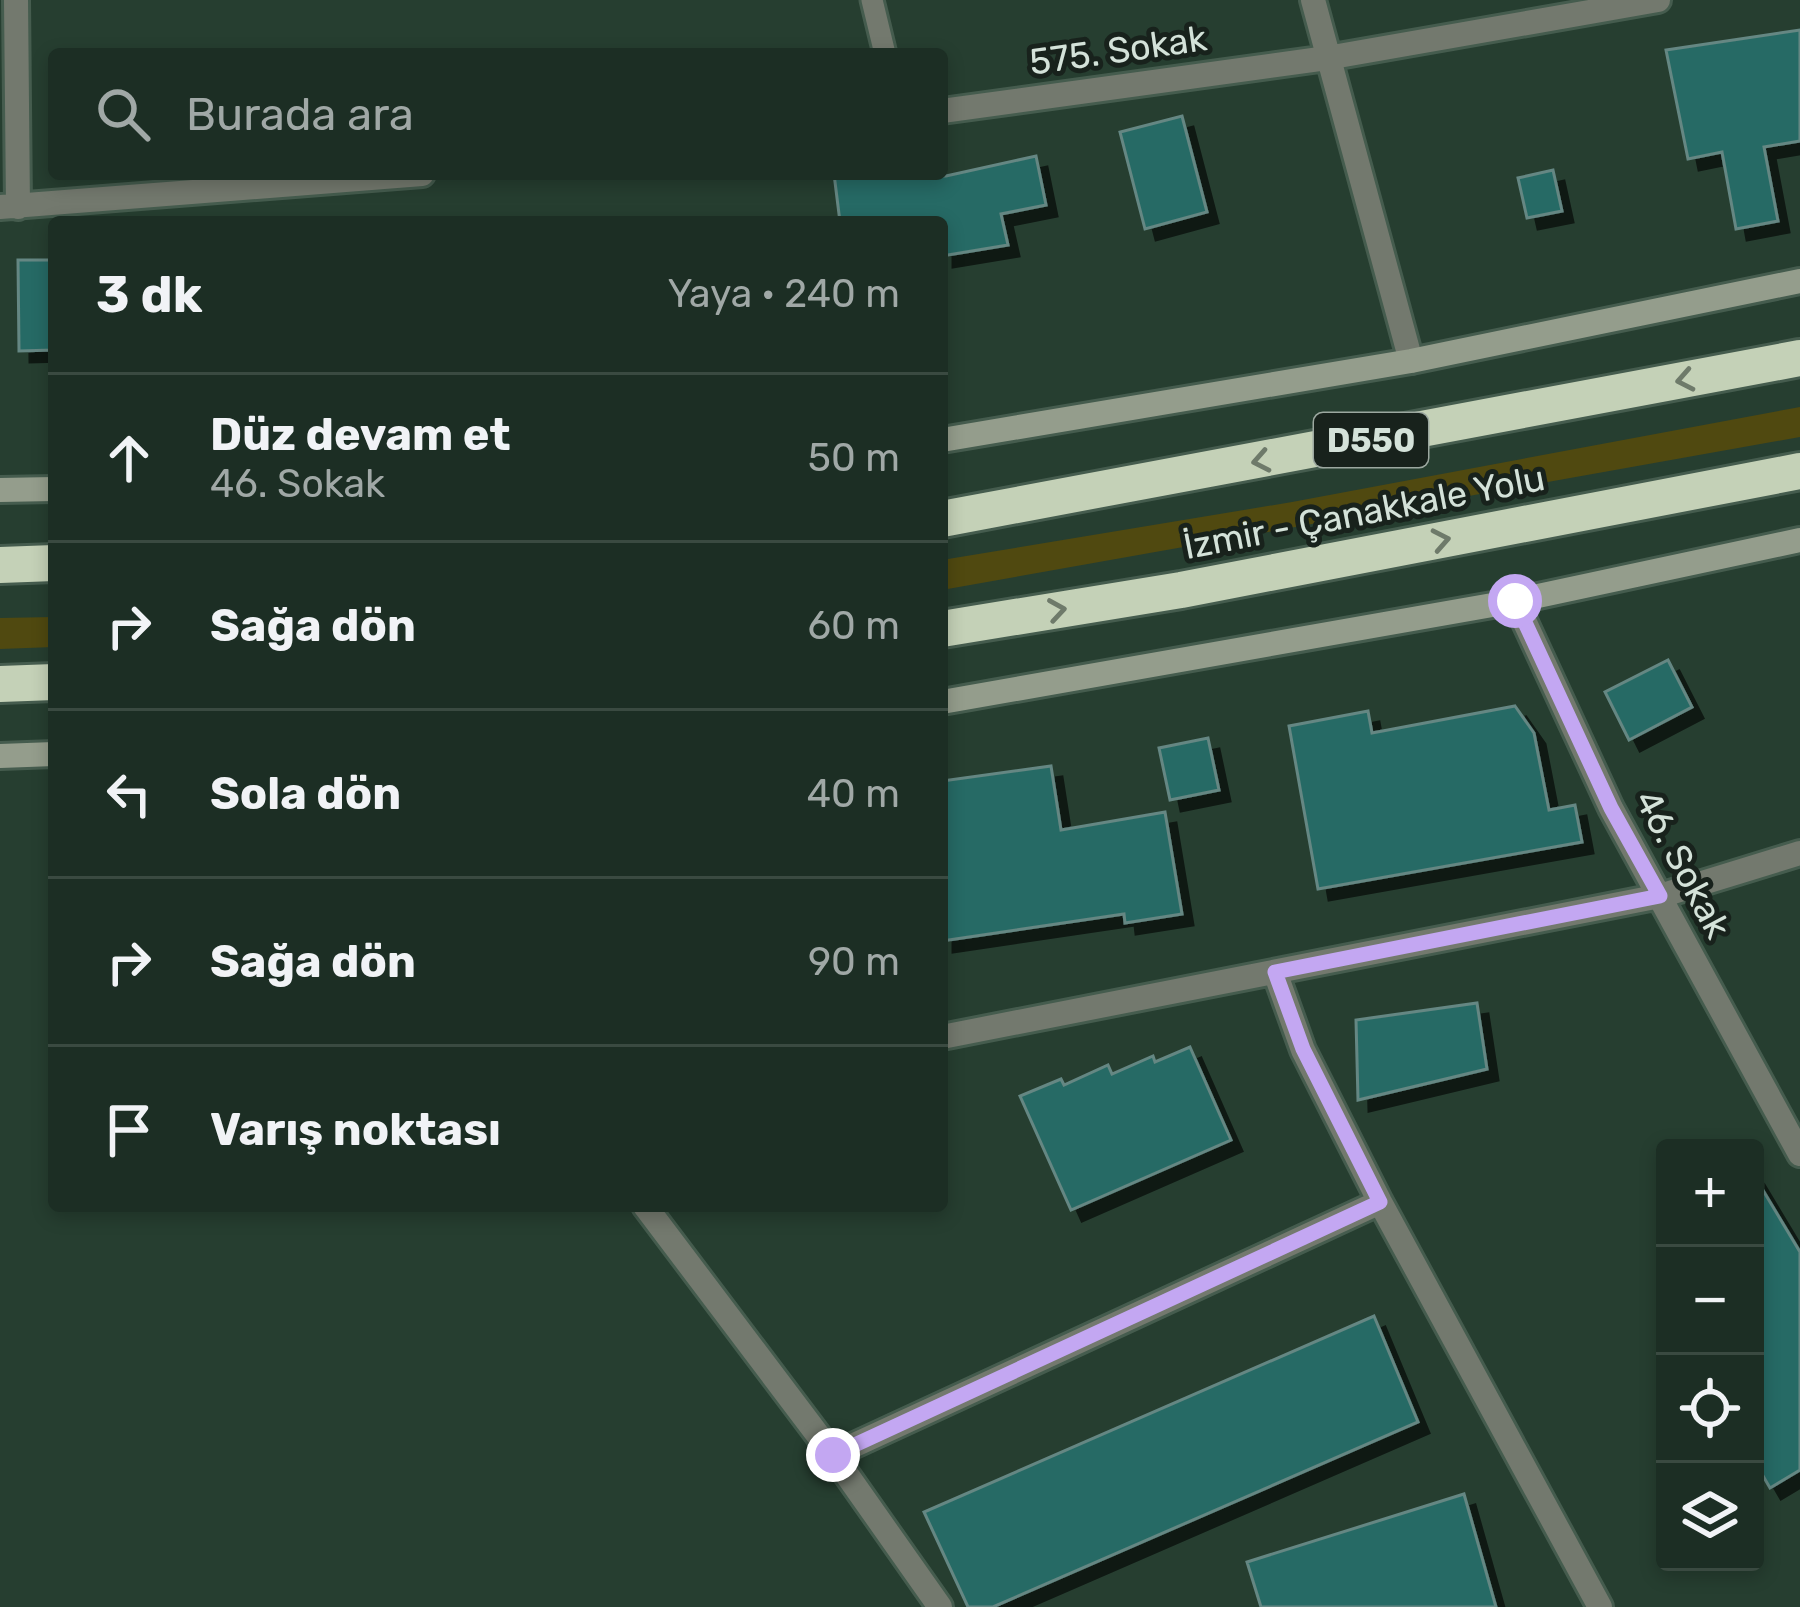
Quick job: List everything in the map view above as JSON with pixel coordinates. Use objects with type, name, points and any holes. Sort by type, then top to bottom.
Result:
[{"type":"highway","name":"İzmir - Çanakkale Yolu","points":[[948,518],[1800,358]]},
{"type":"highway","name":"İzmir - Çanakkale Yolu","points":[[948,628],[1181,590],[1800,471]]},
{"type":"highway","points":[[0,565],[48,563]]},
{"type":"highway","points":[[0,684],[48,682]]},
{"type":"main road","points":[[948,439],[1411,361],[1800,281]]},
{"type":"main road","points":[[0,490],[48,489]]},
{"type":"main road","points":[[948,701],[1515,601],[1800,540]]},
{"type":"main road","points":[[0,756],[48,754]]},
{"type":"street","points":[[16,0],[9,207],[347,180]]},
{"type":"street","points":[[1313,0],[1411,361]]},
{"type":"street","name":"575. Sokak","points":[[948,110],[1327,58],[1658,0]]},
{"type":"street","name":"46. Sokak","points":[[1515,601],[1611,808],[1800,1154]]},
{"type":"street","points":[[948,1036],[1660,896],[1800,854]]},
{"type":"street","points":[[1275,972],[1303,1049],[1380,1202],[1600,1607]]},
{"type":"street","points":[[833,1455],[1380,1202]]},
{"type":"street","points":[[650,1212],[833,1455],[940,1607]]},
{"type":"lane","points":[[872,0],[884,48]]},
{"type":"shaded area","points":[[1800,407],[1800,437],[948,589],[948,559],[1292,502]]},
{"type":"shaded area","points":[[48,617],[48,647],[0,649],[0,618]]},
{"type":"building","points":[[1800,30],[1800,141],[1764,147],[1778,221],[1736,229],[1722,152],[1688,159],[1666,50]]},
{"type":"building","points":[[1182,116],[1207,212],[1145,229],[1120,132]]},
{"type":"building","points":[[1036,156],[1046,205],[1001,214],[1008,245],[948,255],[948,216],[839,216],[835,180],[948,180],[948,176]]},
{"type":"building","points":[[1553,170],[1562,211],[1527,218],[1518,178]]},
{"type":"building","points":[[18,260],[48,260],[48,350],[19,351]]},
{"type":"building","points":[[1668,660],[1692,707],[1629,740],[1605,692]]},
{"type":"building","points":[[1515,706],[1534,733],[1549,810],[1575,805],[1582,842],[1318,889],[1289,726],[1368,711],[1372,733]]},
{"type":"building","points":[[1208,738],[1219,790],[1170,800],[1159,748]]},
{"type":"building","points":[[1051,766],[1061,830],[1165,812],[1182,914],[1125,923],[1124,914],[948,940],[948,780]]},
{"type":"building","points":[[1477,1003],[1487,1069],[1358,1100],[1356,1020]]},
{"type":"building","points":[[1190,1047],[1231,1140],[1071,1210],[1020,1096],[1061,1079],[1064,1085],[1108,1065],[1112,1074]]},
{"type":"building","points":[[1764,1192],[1800,1252],[1800,1470],[1770,1488],[1764,1478]]},
{"type":"building","points":[[1374,1316],[1418,1422],[993,1607],[968,1607],[924,1512]]},
{"type":"building","points":[[1464,1494],[1496,1607],[1261,1607],[1247,1562]]},
{"type":"route","points":[[833,1455],[1380,1202],[1303,1049],[1275,972],[1660,896],[1611,808],[1515,601]]}]
